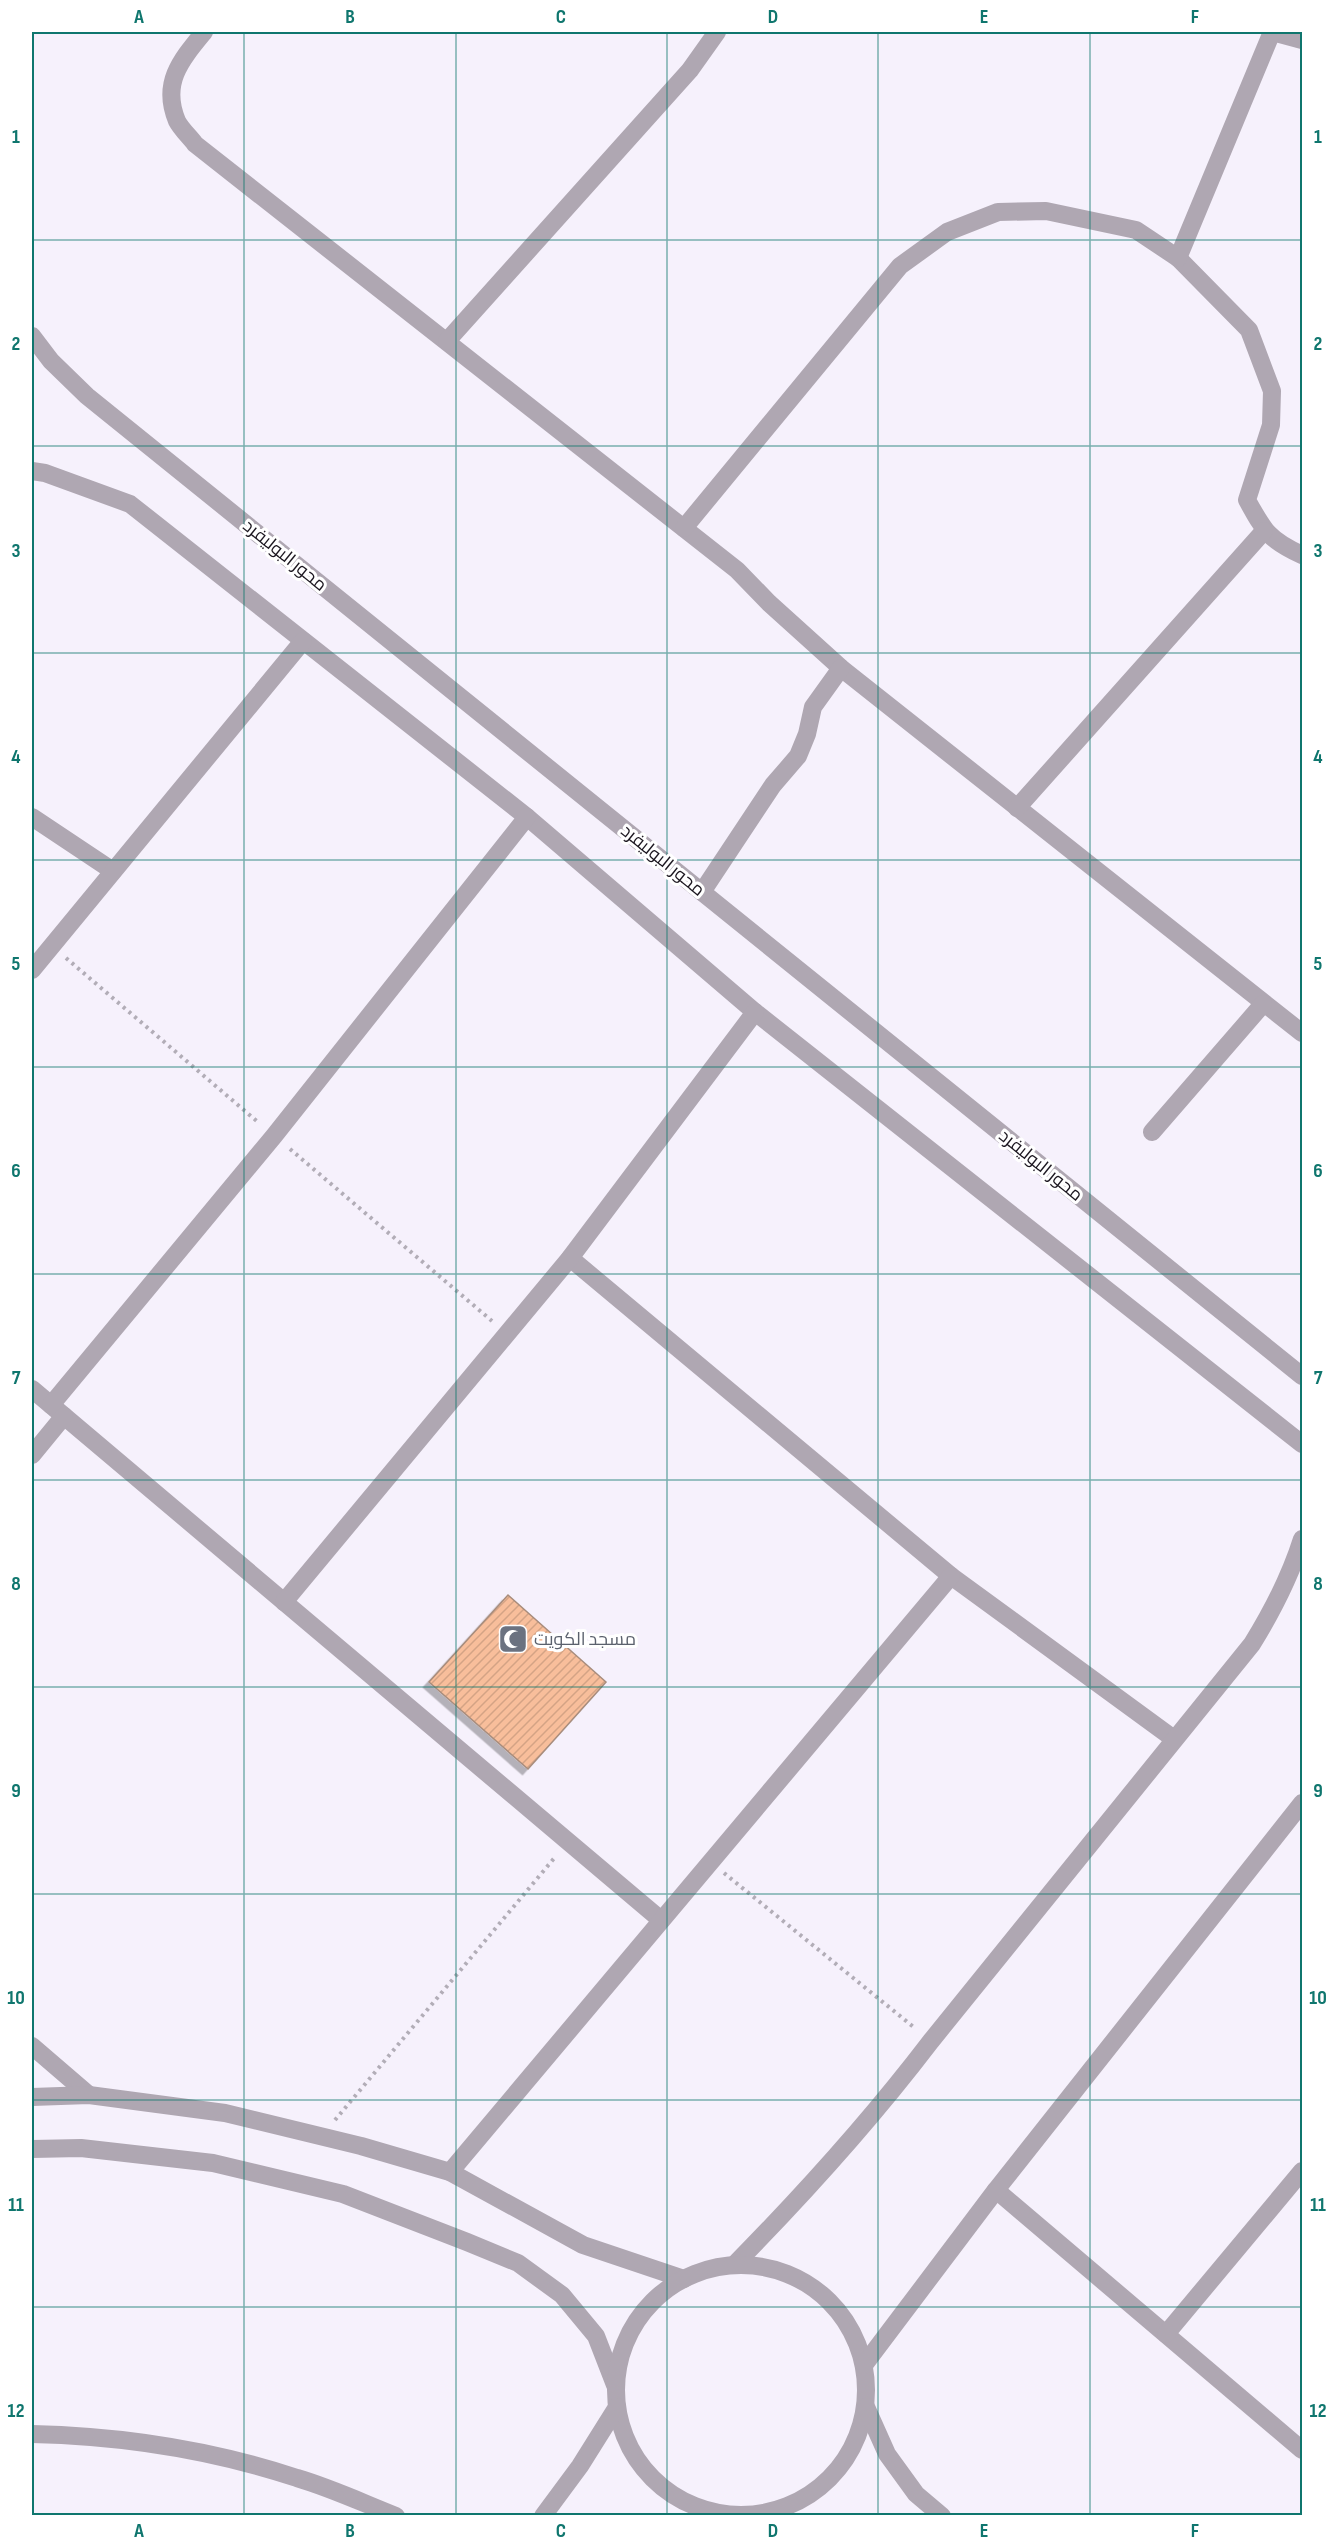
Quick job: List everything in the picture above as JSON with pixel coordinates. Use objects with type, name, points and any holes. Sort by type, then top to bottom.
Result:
[{"type":"street","points":[[204,32],[175,70],[171,97],[178,123],[195,144],[737,570],[769,603],[841,668],[1302,1033]]},
{"type":"street","points":[[447,341],[690,70],[717,32]]},
{"type":"street","points":[[1178,258],[1272,32],[1302,40]]},
{"type":"street","points":[[684,528],[900,266],[947,232],[998,212],[1046,211],[1136,230],[1178,258],[1249,330],[1272,391],[1271,425],[1247,500],[1264,531],[1276,541],[1302,555]]},
{"type":"street","name":"محور البوليفرد","points":[[32,336],[51,361],[87,396],[1302,1376]]},
{"type":"street","points":[[32,471],[45,473],[130,504],[527,817],[755,1012],[1302,1444]]},
{"type":"street","points":[[1017,808],[1264,531]]},
{"type":"street","points":[[32,970],[303,641]]},
{"type":"street","points":[[702,892],[773,785],[798,756],[807,734],[813,707],[841,668]]},
{"type":"street","points":[[32,817],[113,871]]},
{"type":"street","points":[[32,1455],[58,1410],[527,817]]},
{"type":"street","points":[[1152,1132],[1263,1004]]},
{"type":"street","points":[[284,1602],[570,1258],[755,1012]]},
{"type":"street","points":[[570,1258],[951,1576],[1174,1739]]},
{"type":"street","points":[[32,1389],[661,1920]]},
{"type":"street","points":[[734,2265],[882,2106],[931,2041],[1252,1644],[1276,1603],[1302,1539]]},
{"type":"street","points":[[450,2172],[951,1576]]},
{"type":"street","points":[[864,2365],[996,2190],[1299,1815]]},
{"type":"street","points":[[32,2046],[89,2095]]},
{"type":"street","points":[[32,2097],[89,2095],[225,2113],[322,2136],[450,2172],[583,2245],[684,2279]]},
{"type":"street","points":[[32,2149],[81,2148],[213,2163],[343,2194],[467,2242],[518,2263],[562,2295],[596,2336],[616,2385]]},
{"type":"street","points":[[1166,2334],[1302,2171]]},
{"type":"street","points":[[996,2190],[1302,2450]]},
{"type":"street","points":[[734,2265],[770,2269],[803,2282],[831,2303],[852,2332],[864,2365],[866,2408],[858,2437],[836,2471],[822,2486],[774,2514],[737,2515],[702,2510],[670,2494],[644,2470],[626,2440],[616,2407],[616,2385],[621,2352],[635,2323],[657,2298],[684,2279],[708,2270],[734,2265]]},
{"type":"street","points":[[543,2516],[580,2466],[616,2407]]},
{"type":"street","points":[[866,2408],[887,2454],[916,2494],[942,2516]]},
{"type":"street","points":[[32,2434],[81,2435],[190,2450],[297,2478],[396,2516]]},
{"type":"path","points":[[322,2136],[568,1842]]},
{"type":"path","points":[[710,1862],[931,2041]]},
{"type":"building","name":"مسجد الكويت","points":[[508,1595],[606,1682],[528,1769],[429,1682]]},
{"type":"place","name":"مسجد الكويت","points":[[513,1639]]}]
